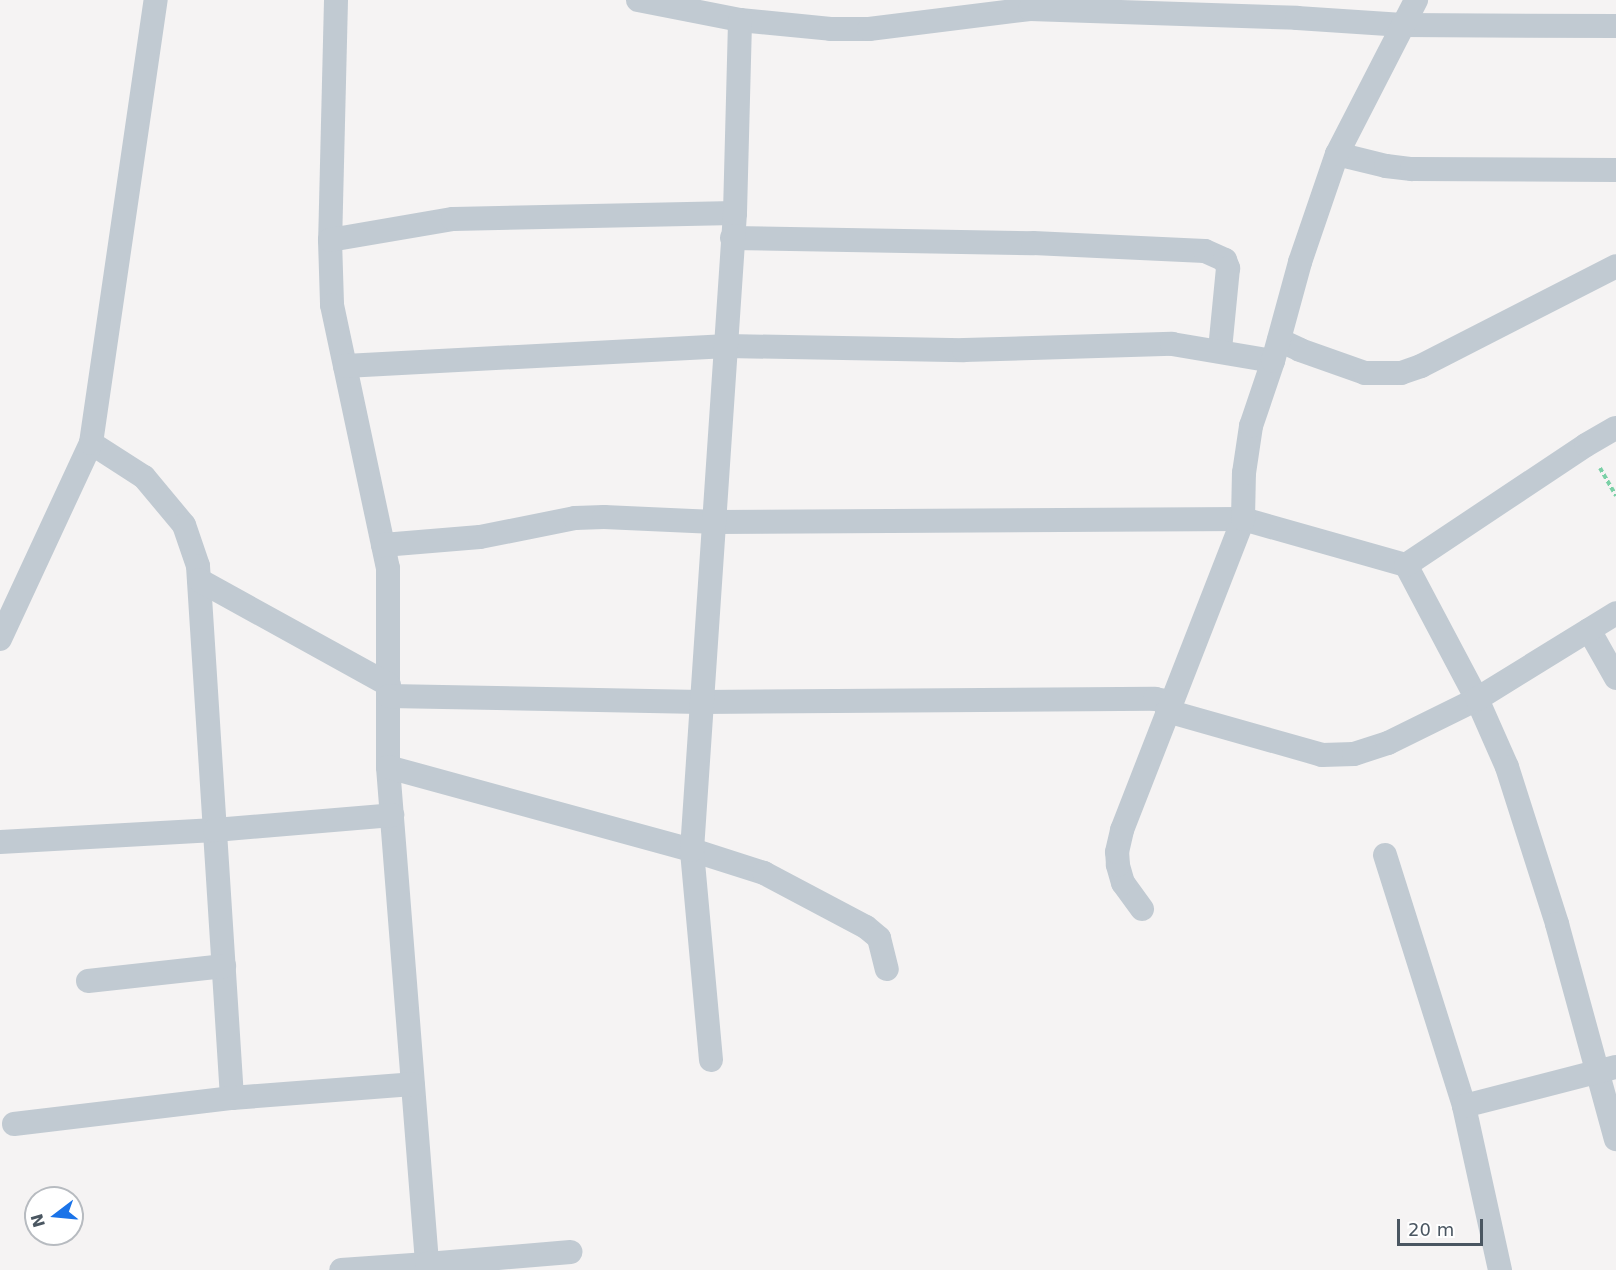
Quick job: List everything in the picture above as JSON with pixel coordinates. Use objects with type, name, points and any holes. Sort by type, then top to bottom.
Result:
[{"type":"street","points":[[0,639],[91,443],[156,0]]},
{"type":"street","points":[[336,0],[330,240],[332,304],[388,568],[388,767],[412,1084],[438,1266]]},
{"type":"street","points":[[638,0],[740,20],[797,27],[869,29],[998,12],[1082,5],[1403,25],[1616,26]]},
{"type":"street","points":[[1142,909],[1124,883],[1117,852],[1122,830],[1243,519],[1244,473],[1251,426],[1276,350],[1299,262],[1337,154],[1416,0]]},
{"type":"street","points":[[711,1060],[692,850],[735,213],[740,20]]},
{"type":"street","points":[[1337,154],[1386,166],[1412,169],[1616,170]]},
{"type":"street","points":[[330,240],[453,219],[735,213]]},
{"type":"street","points":[[732,238],[1033,243],[1205,251],[1225,260],[1227,268],[1220,350]]},
{"type":"street","points":[[345,366],[727,346],[964,350],[1172,344],[1220,350],[1300,350],[1365,373],[1401,373],[1421,366],[1616,266]]},
{"type":"street","points":[[1407,566],[1586,445],[1616,428]]},
{"type":"street","points":[[91,443],[144,477],[184,525],[198,566],[232,1098]]},
{"type":"street","points":[[383,544],[480,537],[575,518],[715,522],[1243,519],[1407,566],[1477,699],[1508,767],[1557,924],[1607,1069],[1616,1139]]},
{"type":"street","points":[[199,580],[389,691],[701,702],[1155,699],[1252,737],[1337,756],[1354,754],[1388,743],[1477,699],[1616,613]]},
{"type":"street","points":[[1590,630],[1616,678]]},
{"type":"street","points":[[388,767],[692,850],[764,873],[866,927],[879,938],[887,969]]},
{"type":"street","points":[[0,842],[215,830],[392,815]]},
{"type":"street","points":[[1385,855],[1464,1106],[1500,1270]]},
{"type":"street","points":[[88,981],[224,966]]},
{"type":"street","points":[[1464,1106],[1607,1069]]},
{"type":"street","points":[[14,1124],[232,1098],[412,1084]]},
{"type":"street","points":[[341,1270],[438,1266],[571,1252]]},
{"type":"path","points":[[1586,445],[1616,496]]}]
